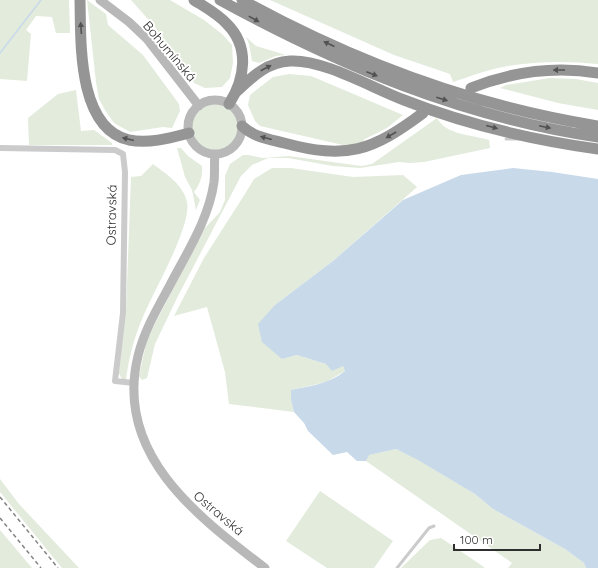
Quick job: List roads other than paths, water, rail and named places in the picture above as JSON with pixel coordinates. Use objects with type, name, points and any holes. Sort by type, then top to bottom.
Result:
[{"type":"highway","points":[[80,0],[86,85],[90,101],[97,117],[112,132],[126,139],[140,141],[170,138],[189,133]]},
{"type":"highway","points":[[194,0],[225,22],[239,40],[243,53],[241,78],[236,92],[229,104]]},
{"type":"highway","points":[[220,0],[279,32],[351,66],[418,92],[466,107],[548,128],[598,137]]},
{"type":"highway","points":[[242,0],[283,23],[356,57],[430,84],[513,109],[598,126]]},
{"type":"highway","points":[[236,92],[251,78],[265,68],[281,62],[297,61],[334,71],[404,101],[455,116],[558,142],[598,149]]},
{"type":"highway","points":[[471,88],[506,77],[539,70],[572,70],[598,73]]},
{"type":"highway","points":[[242,126],[250,133],[288,144],[326,152],[342,152],[357,150],[380,141],[403,128],[423,113]]},
{"type":"main road","name":"Bohumínská","points":[[100,0],[147,39],[199,106]]},
{"type":"main road","points":[[214,101],[229,104],[239,115],[242,126],[241,135],[233,148],[224,153],[215,154],[200,149],[194,144],[189,133],[190,118],[199,106],[214,101]]},
{"type":"main road","name":"Ostravská","points":[[215,154],[214,181],[206,211],[194,240],[145,334],[138,358],[134,383],[136,411],[145,444],[168,482],[202,517],[265,568]]},
{"type":"street","name":"Ostravská","points":[[0,148],[115,150],[123,154],[125,172],[123,314],[115,381],[134,383]]},
{"type":"lane","points":[[506,139],[558,142]]},
{"type":"lane","points":[[397,568],[429,528],[434,526]]},
{"type":"water","points":[[513,168],[598,179],[598,568],[586,568],[584,563],[565,549],[493,509],[475,494],[418,460],[396,449],[369,455],[366,461],[357,461],[347,452],[333,455],[308,431],[304,423],[294,412],[291,400],[291,390],[319,384],[332,379],[345,371],[343,366],[332,371],[326,364],[297,355],[282,359],[262,342],[258,324],[275,305],[333,261],[403,200],[461,175]]},
{"type":"waterway","points":[[0,53],[41,0]]},
{"type":"railway","points":[[0,497],[58,568]]},
{"type":"railway","points":[[0,518],[41,568]]}]
